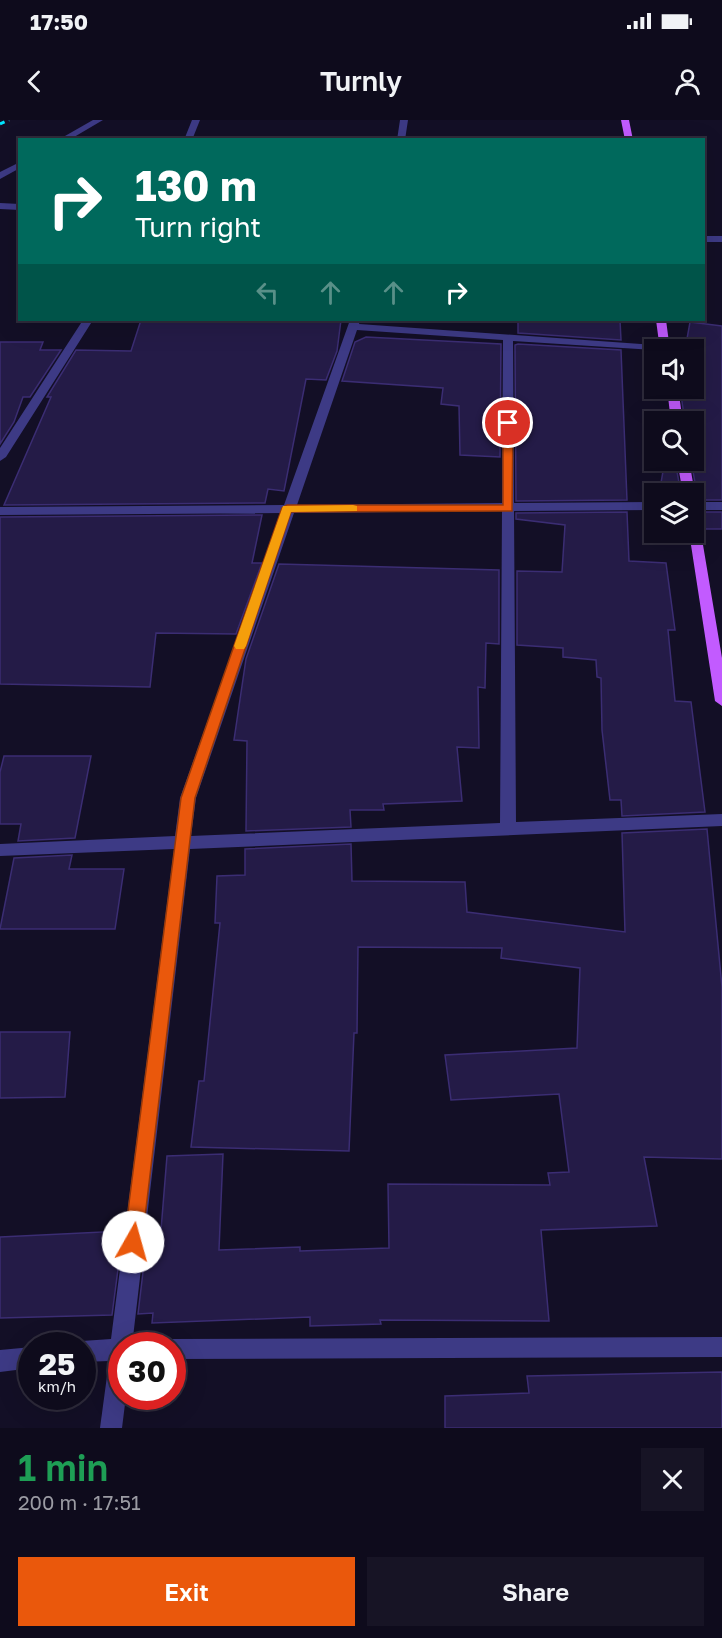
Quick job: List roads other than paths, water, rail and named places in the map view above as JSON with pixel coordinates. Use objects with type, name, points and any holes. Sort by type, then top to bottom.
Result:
[{"type":"main road","points":[[625,120],[629,138]]},
{"type":"main road","points":[[661,321],[664,339]]},
{"type":"main road","points":[[697,543],[722,701]]},
{"type":"street","points":[[66,138],[99,120]]},
{"type":"street","points":[[189,138],[196,120]]},
{"type":"street","points":[[401,138],[404,120]]},
{"type":"street","points":[[0,176],[18,165]]},
{"type":"street","points":[[0,206],[18,207]]},
{"type":"street","points":[[705,238],[722,239]]},
{"type":"street","points":[[0,457],[87,321]]},
{"type":"street","points":[[122,1332],[188,798],[353,323],[508,338],[644,348]]},
{"type":"street","points":[[508,338],[508,828]]},
{"type":"street","points":[[0,511],[644,506]]},
{"type":"street","points":[[704,506],[722,506]]},
{"type":"street","points":[[0,850],[722,820]]},
{"type":"street","points":[[186,1348],[722,1347]]},
{"type":"street","points":[[0,1360],[18,1358]]},
{"type":"street","points":[[111,1428],[113,1410]]},
{"type":"railway","points":[[0,124],[9,120]]}]
